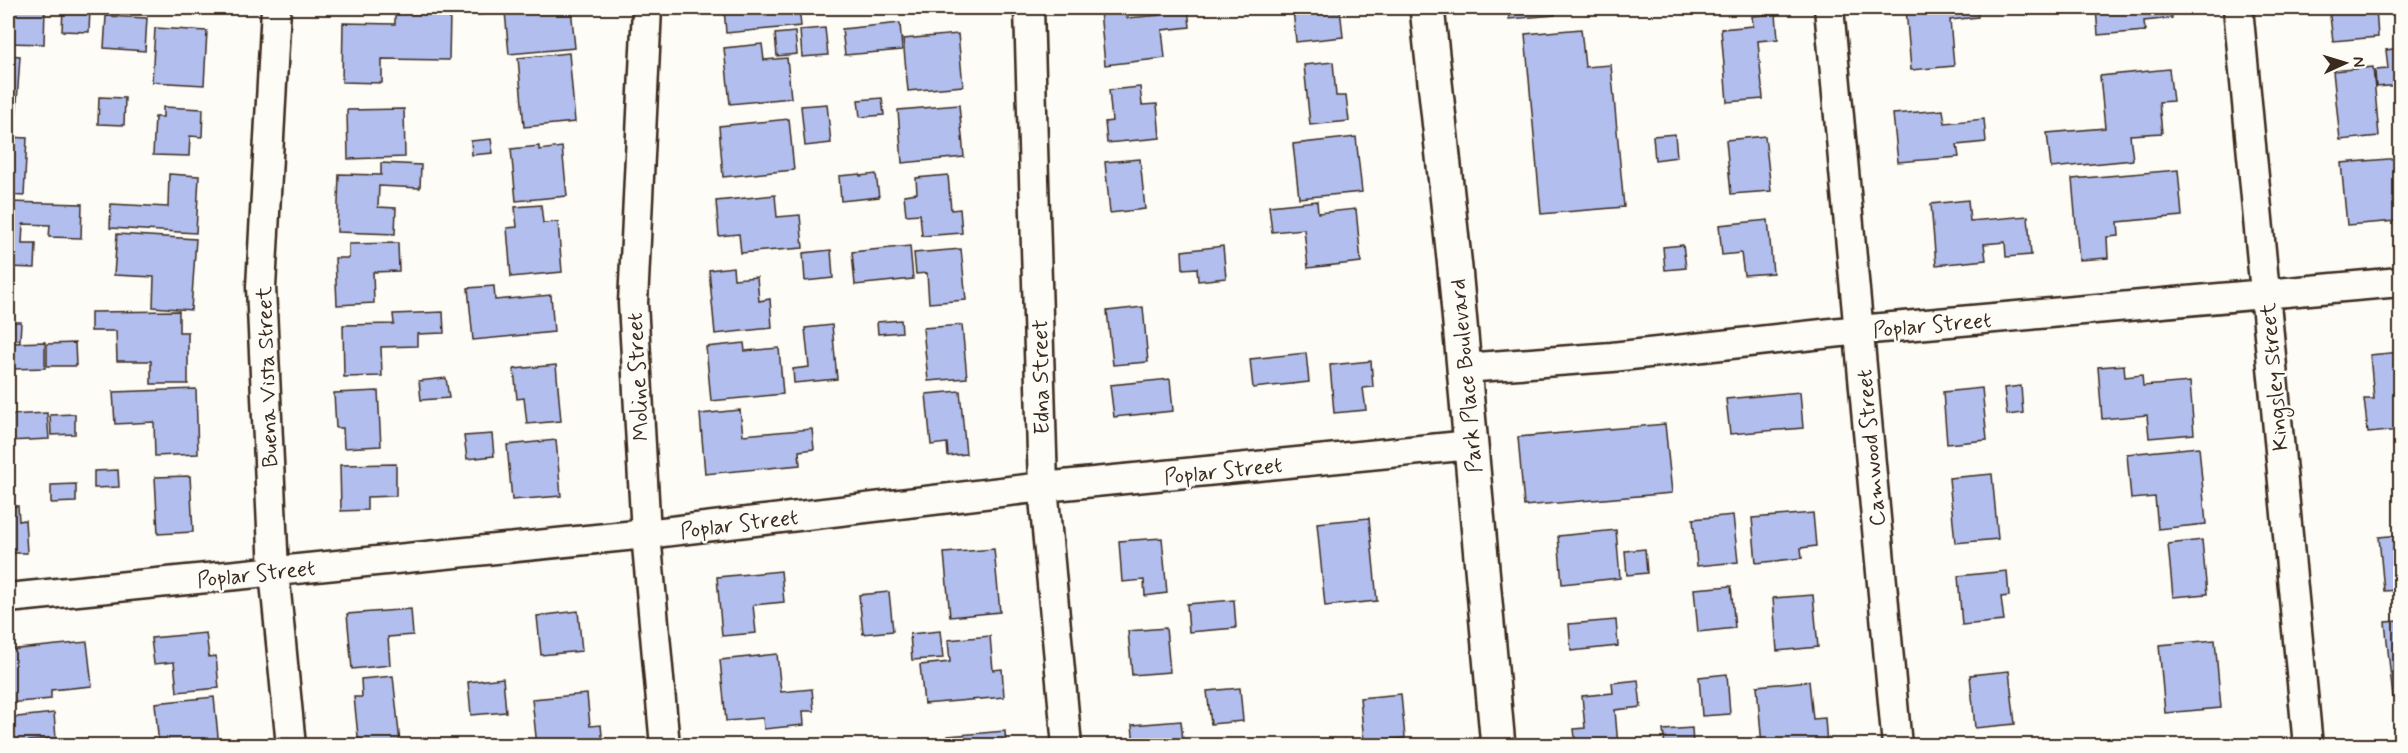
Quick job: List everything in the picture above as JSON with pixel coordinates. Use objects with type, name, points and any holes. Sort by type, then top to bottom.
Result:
[{"type":"main road","name":"Park Place Boulevard","points":[[1427,8],[1464,368],[1498,746]]},
{"type":"street","name":"Buena Vista Street","points":[[276,8],[261,287],[274,571],[291,746]]},
{"type":"street","name":"Moline Street","points":[[647,8],[633,303],[645,534],[665,746]]},
{"type":"street","name":"Edna Street","points":[[1029,8],[1043,488],[1067,746]]},
{"type":"street","name":"Camwood Street","points":[[1829,8],[1897,746]]},
{"type":"street","name":"Kingsley Street","points":[[2238,8],[2308,746]]},
{"type":"street","name":"Poplar Street","points":[[1464,368],[1612,357],[1859,330],[2400,282]]},
{"type":"street","name":"Poplar Street","points":[[8,597],[645,534],[1043,488],[1471,445]]},
{"type":"building","points":[[8,8],[45,8],[44,44],[8,43]]},
{"type":"building","points":[[63,8],[90,8],[89,32],[62,31]]},
{"type":"building","points":[[168,8],[208,8],[208,13],[167,13]]},
{"type":"building","points":[[467,8],[571,8],[575,48],[509,54],[505,12],[467,16]]},
{"type":"building","points":[[724,8],[799,8],[801,26],[726,33]]},
{"type":"building","points":[[1126,8],[1127,18],[1161,15],[1160,8],[1188,8],[1190,27],[1162,30],[1165,58],[1105,65],[1100,11]]},
{"type":"building","points":[[1293,8],[1340,8],[1343,37],[1296,42]]},
{"type":"building","points":[[1508,8],[1555,8],[1555,15],[1509,19]]},
{"type":"building","points":[[1906,8],[1977,8],[1978,17],[1950,20],[1954,66],[1911,70]]},
{"type":"building","points":[[2096,8],[2171,8],[2172,18],[2144,21],[2145,31],[2098,35]]},
{"type":"building","points":[[2329,8],[2376,8],[2378,37],[2333,41]]},
{"type":"building","points":[[395,13],[450,14],[449,60],[382,59],[382,83],[342,82],[343,23],[395,24]]},
{"type":"building","points":[[1776,14],[1778,39],[1758,41],[1763,99],[1727,102],[1721,29],[1753,26],[1752,16]]},
{"type":"building","points":[[106,16],[147,18],[145,51],[104,48]]},
{"type":"building","points":[[900,23],[902,50],[845,55],[842,29]]},
{"type":"building","points":[[155,28],[207,31],[204,85],[152,82]]},
{"type":"building","points":[[825,28],[828,55],[802,57],[800,30]]},
{"type":"building","points":[[1581,29],[1585,67],[1611,65],[1624,207],[1541,214],[1525,34]]},
{"type":"building","points":[[795,32],[797,54],[777,56],[775,34]]},
{"type":"building","points":[[958,34],[963,86],[908,91],[903,39]]},
{"type":"building","points":[[762,44],[764,60],[787,58],[791,98],[730,104],[724,48]]},
{"type":"building","points":[[2400,48],[2400,85],[2376,87],[2375,70],[2388,69],[2386,50]]},
{"type":"building","points":[[569,53],[575,122],[524,127],[518,58]]},
{"type":"building","points":[[8,55],[20,56],[16,118],[8,118]]},
{"type":"building","points":[[1333,62],[1336,96],[1346,96],[1349,121],[1310,125],[1304,65]]},
{"type":"building","points":[[2373,67],[2379,136],[2340,140],[2333,71]]},
{"type":"building","points":[[2169,69],[2173,101],[2159,102],[2162,133],[2130,135],[2133,160],[2051,168],[2047,133],[2105,128],[2100,76]]},
{"type":"building","points":[[1140,87],[1142,105],[1157,104],[1160,138],[1107,143],[1105,122],[1112,121],[1109,90]]},
{"type":"building","points":[[99,97],[125,98],[124,125],[98,124]]},
{"type":"building","points":[[882,98],[884,115],[860,117],[858,100]]},
{"type":"building","points":[[827,104],[831,143],[805,146],[801,106]]},
{"type":"building","points":[[959,105],[964,157],[902,163],[898,110]]},
{"type":"building","points":[[163,107],[203,109],[202,137],[190,136],[189,156],[153,155],[155,117],[163,117]]},
{"type":"building","points":[[404,109],[405,157],[348,159],[347,110]]},
{"type":"building","points":[[1943,110],[1945,123],[1984,119],[1986,142],[1957,145],[1959,157],[1898,162],[1893,114]]},
{"type":"building","points":[[789,119],[794,170],[723,177],[719,126]]},
{"type":"building","points":[[1675,134],[1677,157],[1655,160],[1653,136]]},
{"type":"building","points":[[1765,136],[1771,191],[1731,194],[1726,140]]},
{"type":"building","points":[[8,137],[27,138],[24,196],[8,195]]},
{"type":"building","points":[[1356,137],[1362,192],[1299,198],[1293,144]]},
{"type":"building","points":[[491,139],[493,153],[472,155],[471,141]]},
{"type":"building","points":[[539,146],[539,150],[562,147],[567,196],[516,201],[511,149]]},
{"type":"building","points":[[2400,158],[2400,215],[2397,215],[2397,221],[2347,225],[2341,163]]},
{"type":"building","points":[[1140,159],[1145,209],[1110,213],[1105,162]]},
{"type":"building","points":[[381,163],[421,165],[420,188],[379,186],[378,207],[396,208],[395,234],[337,232],[339,174],[381,175]]},
{"type":"building","points":[[2178,170],[2182,216],[2118,222],[2119,236],[2107,237],[2108,258],[2079,260],[2072,179]]},
{"type":"building","points":[[169,174],[199,176],[196,233],[110,228],[111,204],[168,207]]},
{"type":"building","points":[[860,174],[860,176],[876,174],[879,197],[841,201],[839,176]]},
{"type":"building","points":[[948,175],[951,210],[960,209],[962,233],[922,236],[920,214],[906,215],[904,195],[917,193],[916,178]]},
{"type":"building","points":[[775,195],[777,217],[800,215],[803,248],[741,253],[739,234],[719,236],[716,201]]},
{"type":"building","points":[[1968,200],[1970,221],[2028,216],[2031,255],[2006,257],[2005,242],[1984,244],[1986,260],[1936,265],[1931,204]]},
{"type":"building","points":[[1317,201],[1318,213],[1356,209],[1361,262],[1308,268],[1304,229],[1272,232],[1269,206]]},
{"type":"building","points":[[8,202],[82,204],[81,238],[49,237],[50,225],[23,224],[22,244],[36,244],[35,268],[8,267]]},
{"type":"building","points":[[541,205],[543,223],[558,222],[562,272],[511,277],[507,228],[517,227],[515,207]]},
{"type":"building","points":[[1768,220],[1773,273],[1744,275],[1741,253],[1722,255],[1719,225]]},
{"type":"building","points":[[117,234],[196,239],[191,310],[153,307],[154,277],[114,275]]},
{"type":"building","points":[[398,243],[399,271],[373,272],[374,303],[337,305],[335,258],[349,258],[349,244]]},
{"type":"building","points":[[1683,245],[1686,268],[1665,270],[1663,247]]},
{"type":"building","points":[[910,246],[913,279],[855,285],[852,252]]},
{"type":"building","points":[[1223,246],[1226,278],[1198,281],[1197,268],[1183,269],[1182,251]]},
{"type":"building","points":[[961,249],[966,300],[929,303],[927,273],[916,274],[914,253]]},
{"type":"building","points":[[831,250],[833,278],[805,281],[803,253]]},
{"type":"building","points":[[733,267],[734,279],[757,277],[759,301],[770,299],[772,328],[715,334],[709,270]]},
{"type":"building","points":[[494,286],[495,300],[551,295],[554,332],[473,340],[468,288]]},
{"type":"building","points":[[1143,307],[1148,362],[1113,365],[1107,311]]},
{"type":"building","points":[[179,311],[179,332],[188,332],[188,384],[151,384],[151,361],[117,361],[116,331],[91,331],[91,312]]},
{"type":"building","points":[[443,312],[444,333],[417,334],[417,346],[381,347],[382,376],[344,377],[343,325],[394,324],[393,314]]},
{"type":"building","points":[[901,320],[902,332],[878,334],[877,322]]},
{"type":"building","points":[[8,322],[21,322],[20,340],[8,340]]},
{"type":"building","points":[[832,325],[837,379],[794,383],[793,369],[809,367],[805,328]]},
{"type":"building","points":[[962,325],[967,378],[928,381],[923,328]]},
{"type":"building","points":[[45,342],[45,368],[12,369],[11,343]]},
{"type":"building","points":[[75,343],[76,366],[47,366],[47,344]]},
{"type":"building","points":[[744,343],[745,351],[779,348],[783,394],[711,401],[706,347]]},
{"type":"building","points":[[2400,352],[2400,430],[2368,433],[2364,399],[2374,399],[2370,355]]},
{"type":"building","points":[[1306,353],[1309,382],[1253,388],[1250,359]]},
{"type":"building","points":[[1371,361],[1373,387],[1363,388],[1366,410],[1334,413],[1330,365]]},
{"type":"building","points":[[556,365],[561,421],[527,424],[524,398],[517,399],[514,369]]},
{"type":"building","points":[[2124,365],[2125,377],[2142,375],[2143,386],[2190,382],[2194,434],[2149,438],[2147,415],[2102,419],[2098,367]]},
{"type":"building","points":[[446,378],[449,398],[421,400],[419,381]]},
{"type":"building","points":[[1170,379],[1173,411],[1114,417],[1110,385]]},
{"type":"building","points":[[2021,386],[2023,413],[2007,415],[2004,388]]},
{"type":"building","points":[[1982,388],[1987,440],[1947,444],[1943,392]]},
{"type":"building","points":[[196,389],[198,454],[155,456],[154,422],[115,424],[113,392]]},
{"type":"building","points":[[378,391],[381,446],[344,448],[343,428],[336,428],[334,393]]},
{"type":"building","points":[[960,391],[966,454],[948,456],[947,443],[931,445],[926,394]]},
{"type":"building","points":[[1800,392],[1803,428],[1730,434],[1726,399]]},
{"type":"building","points":[[740,410],[743,435],[812,429],[814,449],[799,451],[800,465],[705,474],[700,414]]},
{"type":"building","points":[[47,413],[49,439],[8,441],[8,415]]},
{"type":"building","points":[[75,414],[75,434],[51,435],[50,415]]},
{"type":"building","points":[[1665,424],[1672,493],[1524,506],[1518,437]]},
{"type":"building","points":[[492,434],[494,456],[467,459],[464,436]]},
{"type":"building","points":[[556,440],[561,496],[512,500],[507,445]]},
{"type":"building","points":[[2199,447],[2206,524],[2158,529],[2155,497],[2131,499],[2127,454]]},
{"type":"building","points":[[396,464],[396,496],[367,497],[367,510],[341,511],[340,465]]},
{"type":"building","points":[[118,470],[119,487],[94,488],[94,471]]},
{"type":"building","points":[[1992,474],[1998,539],[1955,543],[1949,478]]},
{"type":"building","points":[[190,476],[193,532],[158,534],[155,477]]},
{"type":"building","points":[[76,484],[76,502],[51,503],[51,485]]},
{"type":"building","points":[[8,506],[18,506],[19,521],[25,520],[27,553],[8,553]]},
{"type":"building","points":[[1813,513],[1816,546],[1801,548],[1802,558],[1756,563],[1752,518]]},
{"type":"building","points":[[1733,515],[1738,562],[1697,566],[1693,519]]},
{"type":"building","points":[[1369,518],[1377,601],[1325,606],[1317,523]]},
{"type":"building","points":[[1616,530],[1620,578],[1562,584],[1558,536]]},
{"type":"building","points":[[2400,535],[2400,590],[2384,591],[2379,537]]},
{"type":"building","points":[[1162,538],[1167,593],[1145,596],[1144,580],[1122,582],[1119,541]]},
{"type":"building","points":[[2202,540],[2207,594],[2173,597],[2168,544]]},
{"type":"building","points":[[994,549],[1000,612],[950,617],[944,553]]},
{"type":"building","points":[[1645,549],[1647,573],[1627,575],[1625,551]]},
{"type":"building","points":[[781,571],[784,602],[753,605],[756,633],[722,636],[717,577]]},
{"type":"building","points":[[2007,571],[2009,596],[2001,597],[2004,621],[1962,625],[1958,576]]},
{"type":"building","points":[[1731,586],[1735,628],[1698,632],[1694,589]]},
{"type":"building","points":[[889,592],[893,631],[863,634],[859,595]]},
{"type":"building","points":[[1813,595],[1818,647],[1777,651],[1773,598]]},
{"type":"building","points":[[1234,600],[1236,628],[1189,632],[1187,604]]},
{"type":"building","points":[[411,609],[413,635],[388,637],[390,665],[352,669],[347,614]]},
{"type":"building","points":[[578,611],[582,651],[541,655],[537,616]]},
{"type":"building","points":[[1616,620],[1618,646],[1571,651],[1569,624]]},
{"type":"building","points":[[2400,621],[2400,697],[2393,698],[2385,622]]},
{"type":"building","points":[[1166,628],[1170,672],[1132,675],[1128,631]]},
{"type":"building","points":[[940,631],[943,658],[912,660],[910,634]]},
{"type":"building","points":[[206,633],[209,657],[216,656],[219,688],[177,692],[174,662],[154,664],[151,638]]},
{"type":"building","points":[[990,636],[993,670],[1002,669],[1004,697],[924,704],[920,665],[950,662],[948,640]]},
{"type":"building","points":[[2215,640],[2221,708],[2165,713],[2159,645]]},
{"type":"building","points":[[87,642],[92,686],[51,690],[51,699],[8,703],[8,650]]},
{"type":"building","points":[[777,654],[781,692],[812,689],[814,711],[803,711],[804,725],[764,729],[763,718],[726,721],[720,660]]},
{"type":"building","points":[[2009,671],[2015,724],[1975,728],[1970,675]]},
{"type":"building","points":[[1727,674],[1730,714],[1702,716],[1699,677]]},
{"type":"building","points":[[393,676],[400,743],[359,746],[354,697],[362,697],[361,679]]},
{"type":"building","points":[[503,678],[506,712],[471,715],[468,682]]},
{"type":"building","points":[[1638,680],[1641,707],[1615,710],[1618,746],[1576,746],[1574,729],[1585,728],[1582,696],[1613,693],[1612,683]]},
{"type":"building","points":[[1809,681],[1813,719],[1825,718],[1827,746],[1762,746],[1757,686]]},
{"type":"building","points":[[1240,688],[1243,721],[1211,724],[1207,691]]},
{"type":"building","points":[[587,694],[590,726],[601,725],[603,746],[537,746],[532,699]]},
{"type":"building","points":[[1401,694],[1405,738],[1364,742],[1360,698]]},
{"type":"building","points":[[214,697],[219,746],[159,746],[155,703]]},
{"type":"building","points":[[54,713],[56,738],[29,741],[30,746],[8,746],[8,718]]},
{"type":"building","points":[[1181,721],[1183,741],[1172,742],[1173,746],[1134,746],[1132,725]]},
{"type":"building","points":[[1692,728],[1693,746],[1665,746],[1663,730]]},
{"type":"building","points":[[1005,731],[1006,746],[949,746],[948,736]]},
{"type":"building","points":[[2400,731],[2400,746],[2398,746],[2396,732]]}]
